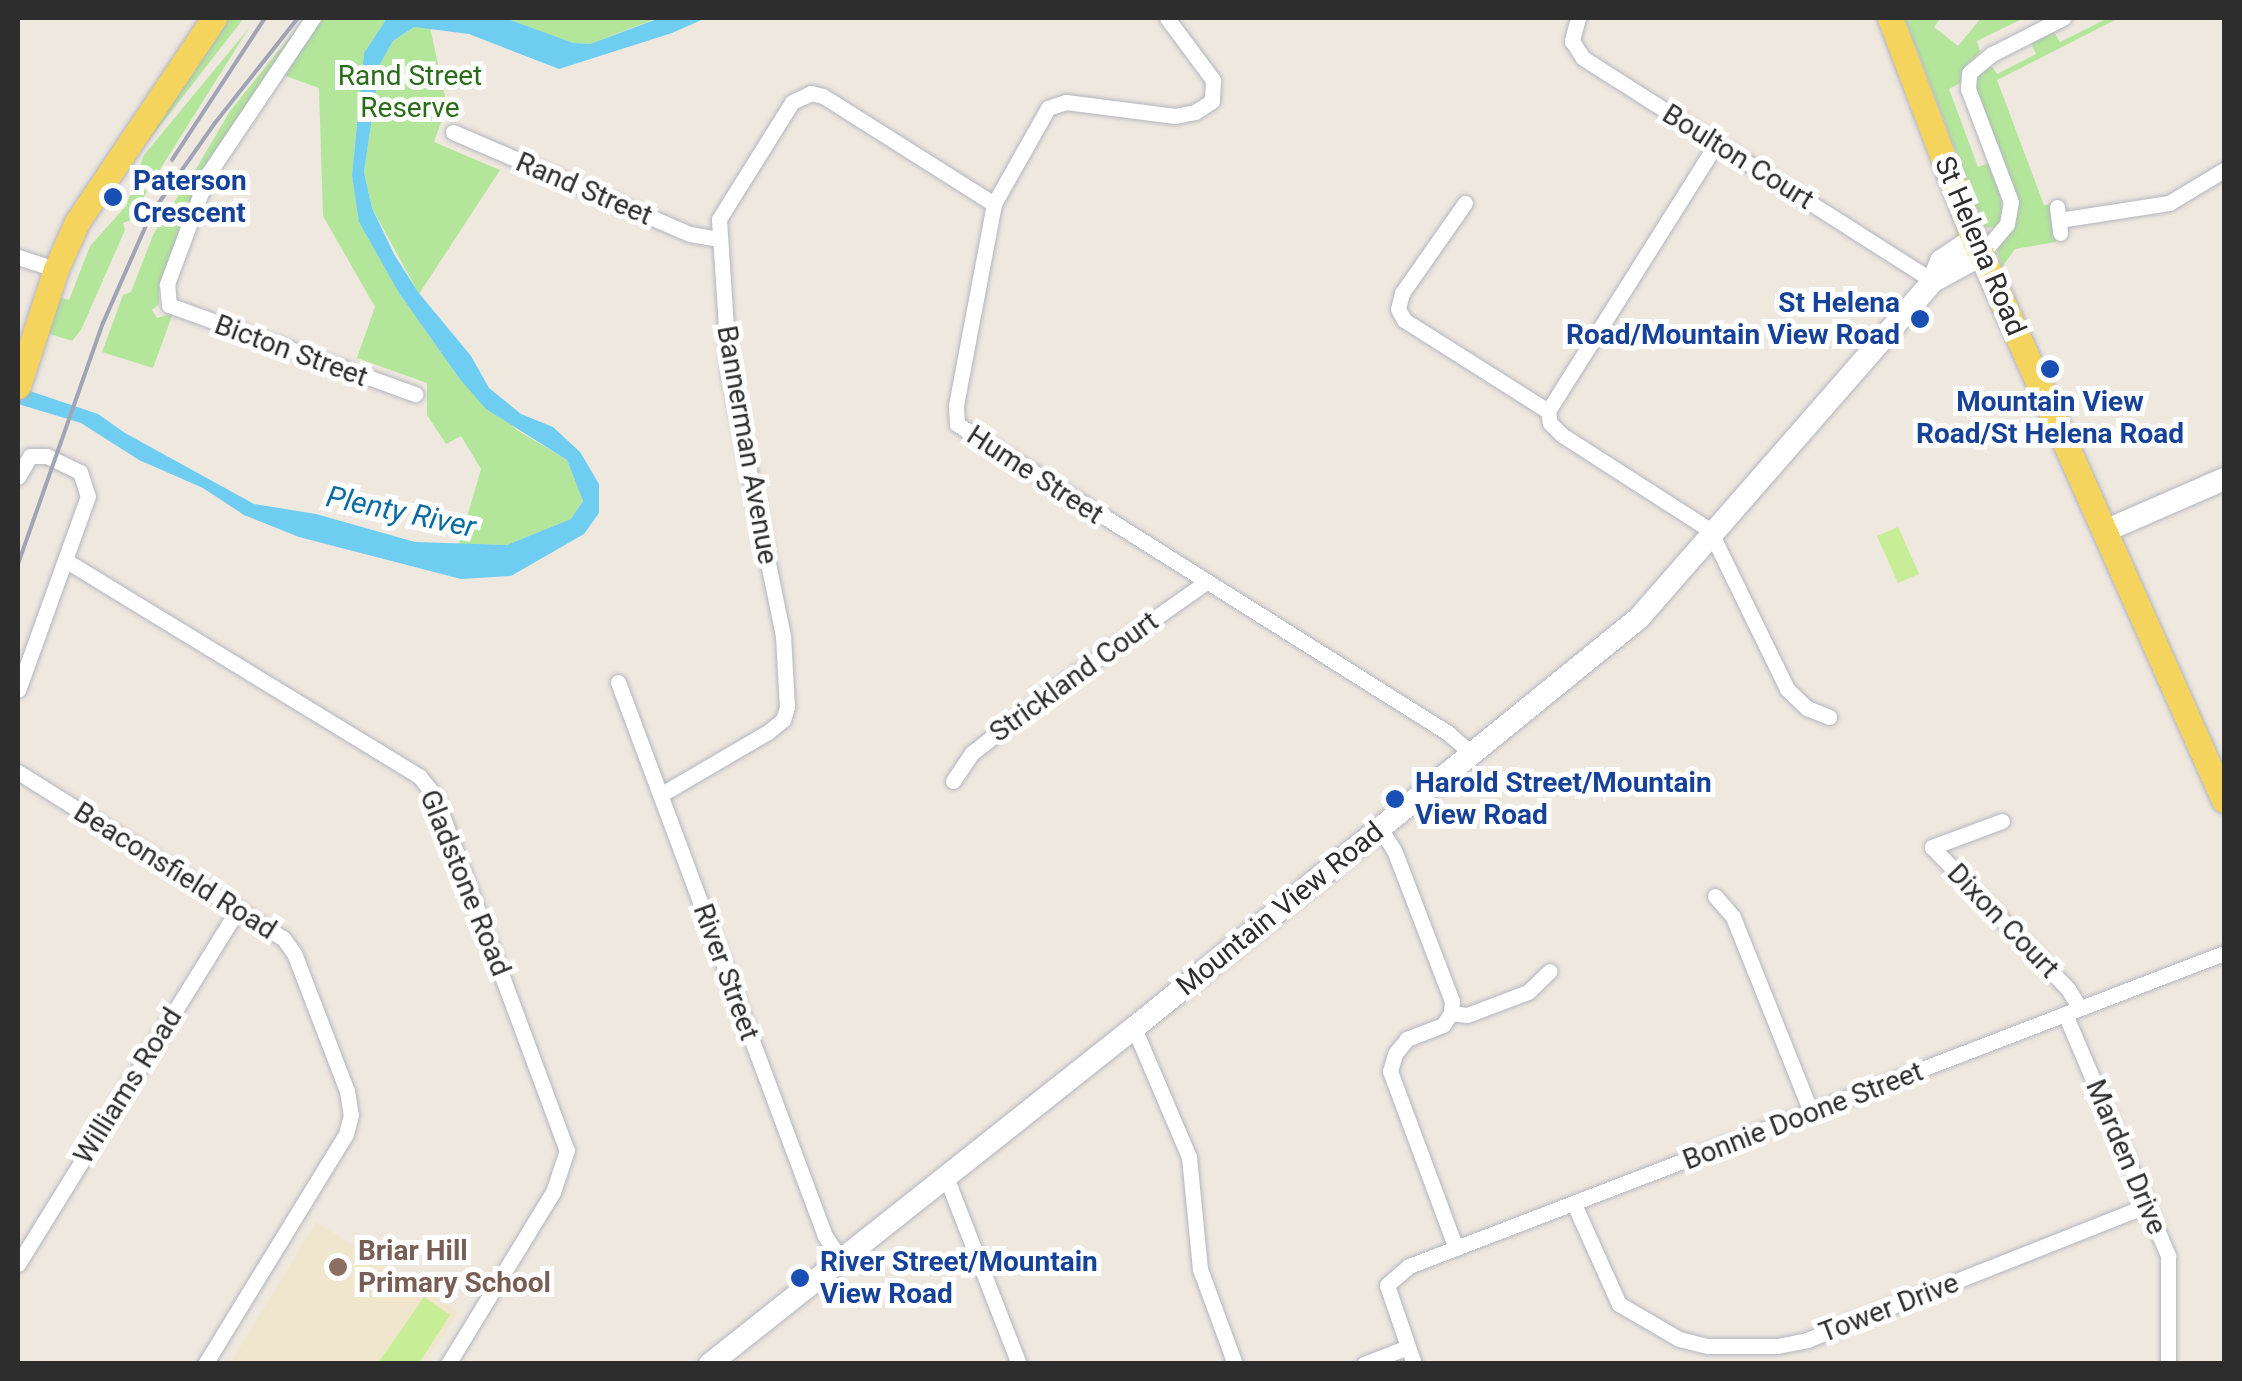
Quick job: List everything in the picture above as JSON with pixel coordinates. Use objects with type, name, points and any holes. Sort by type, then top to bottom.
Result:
[{"type":"main road","points":[[21,375],[56,269],[77,222],[214,18]]},
{"type":"main road","name":"St Helena Road","points":[[1890,18],[2106,531],[2215,753],[2224,800]]},
{"type":"street","name":"Bicton Street","points":[[313,18],[208,174],[167,284],[162,309],[414,394]]},
{"type":"street","name":"Hume Street","points":[[1167,18],[1212,80],[1212,100],[1203,108],[1175,116],[1054,104],[1007,173],[994,204],[956,406],[957,424],[1448,733],[1472,754]]},
{"type":"street","name":"Boulton Court","points":[[1578,18],[1572,41],[1583,58],[1933,282]]},
{"type":"street","points":[[1983,243],[2007,224],[2011,202],[1968,88],[1969,73],[1982,60],[2063,18]]},
{"type":"street","name":"Bannerman Avenue","points":[[660,796],[768,732],[783,720],[788,707],[783,636],[729,374],[717,239],[719,219],[792,102],[811,93],[823,96],[994,204]]},
{"type":"street","name":"Rand Street","points":[[453,132],[690,234],[717,239]]},
{"type":"street","points":[[1716,144],[1548,411],[1550,423],[1562,435],[1714,536],[1787,690],[1798,701],[1829,717]]},
{"type":"street","points":[[2059,220],[2160,206],[2224,170]]},
{"type":"street","points":[[1465,203],[1402,293],[1400,315],[1548,411]]},
{"type":"street","name":"Mountain View Road","points":[[710,1364],[1134,1028],[1639,618],[1933,282],[1983,243]]},
{"type":"street","points":[[18,257],[56,269]]},
{"type":"street","points":[[18,477],[22,464],[35,454],[62,462],[84,476],[88,503],[18,690]]},
{"type":"street","points":[[2106,531],[2224,479]]},
{"type":"street","name":"Gladstone Road","points":[[66,560],[420,776],[435,796],[567,1150],[553,1192],[448,1364]]},
{"type":"street","name":"Strickland Court","points":[[953,781],[972,753],[1046,694],[1204,582]]},
{"type":"street","name":"River Street","points":[[618,683],[825,1236],[840,1258]]},
{"type":"street","name":"Beaconsfield Road","points":[[18,772],[273,930],[294,953],[347,1091],[351,1115],[346,1134],[205,1364]]},
{"type":"street","name":"Dixon Court","points":[[2002,822],[1932,848],[2068,989],[2072,1011]]},
{"type":"street","points":[[1380,828],[1394,850],[1452,1001],[1451,1013],[1443,1025],[1407,1039],[1390,1072],[1456,1248]]},
{"type":"street","points":[[1714,896],[1734,917],[1811,1112]]},
{"type":"street","name":"Williams Road","points":[[18,1264],[238,909]]},
{"type":"street","name":"Bonnie Doone Street","points":[[1408,1347],[1387,1285],[1398,1271],[2224,953]]},
{"type":"street","points":[[1451,1013],[1467,1015],[1528,992],[1550,971]]},
{"type":"street","name":"Marden Drive","points":[[2072,1011],[2169,1263],[2168,1364]]},
{"type":"street","points":[[1134,1028],[1189,1157],[1200,1269],[1234,1364]]},
{"type":"street","points":[[946,1176],[1019,1364]]},
{"type":"street","name":"Tower Drive","points":[[1574,1204],[1619,1304],[1679,1339],[1708,1346],[1777,1346],[1807,1340],[2146,1206]]},
{"type":"street","points":[[1364,1364],[1408,1347],[1414,1364]]},
{"type":"shaded area","name":"Briar Hill Primary School","points":[[316,1222],[459,1312],[424,1363],[230,1364]]},
{"type":"green space","points":[[228,18],[244,18],[128,167],[138,145]]},
{"type":"green space","points":[[305,18],[196,185],[159,286],[159,304],[152,310],[157,318],[173,313],[153,368],[102,352],[123,295],[131,292],[153,235],[180,193],[178,189],[193,174],[230,111]]},
{"type":"green space","points":[[322,18],[387,18],[364,53],[352,175],[360,222],[399,293],[459,378],[517,430],[567,460],[583,501],[571,519],[507,545],[459,544],[481,469],[461,436],[446,444],[427,415],[427,383],[357,358],[375,307],[323,216],[319,88],[283,75]]},
{"type":"green space","points":[[505,18],[658,18],[590,44],[572,43]]},
{"type":"green space","points":[[1905,18],[1941,18],[1934,27],[1958,46],[1981,18],[2024,18],[1977,41],[1980,52],[1965,66],[1960,83],[1949,89],[1978,167],[1989,163],[2000,191],[2003,218],[1995,228],[1985,227]]},
{"type":"green space","points":[[2108,18],[2119,18],[1997,80],[2044,205],[2050,205],[2056,242],[2015,249],[2002,267],[1997,249],[2014,224],[2018,207],[1976,90],[1978,75],[1990,64],[1997,74],[2036,54],[2031,43],[2054,32],[2060,42]]},
{"type":"green space","name":"Rand Street Reserve","points":[[414,27],[430,27],[447,106],[434,142],[500,170],[419,294],[372,208],[364,172],[380,64],[393,41]]},
{"type":"green space","points":[[249,28],[149,187],[135,179],[144,155]]},
{"type":"green space","points":[[134,184],[147,191],[131,220],[123,223],[125,230],[81,330],[72,341],[47,333],[58,297],[69,300],[90,246],[126,206]]},
{"type":"green space","points":[[1898,527],[1919,574],[1898,583],[1877,536]]},
{"type":"green space","points":[[424,1297],[450,1315],[419,1363],[378,1363]]},
{"type":"water","points":[[387,18],[505,18],[573,43],[590,44],[660,18],[706,18],[672,33],[559,69],[469,34],[414,27],[393,41],[380,64],[364,172],[372,208],[394,254],[418,292],[471,356],[489,388],[521,414],[553,427],[580,452],[599,484],[599,513],[584,534],[511,576],[461,579],[299,537],[244,515],[203,488],[139,460],[81,423],[18,404],[18,387],[98,414],[254,504],[316,514],[415,542],[507,545],[571,519],[583,501],[567,460],[486,409],[399,293],[359,222],[352,175],[364,53]]},
{"type":"railway","points":[[172,160],[265,18]]},
{"type":"railway","points":[[18,564],[103,323],[151,214],[215,123],[298,18]]},
{"type":"place","name":"Paterson Crescent","points":[[113,197]]},
{"type":"place","name":"St Helena Road/Mountain View Road","points":[[1920,319]]},
{"type":"place","name":"Mountain View Road/St Helena Road","points":[[2050,369]]},
{"type":"place","name":"Harold Street/Mountain View Road","points":[[1395,799]]},
{"type":"place","name":"Briar Hill Primary School","points":[[338,1267]]},
{"type":"place","name":"River Street/Mountain View Road","points":[[800,1278]]},
{"type":"water label","name":"Plenty River","points":[[401,512]]}]
